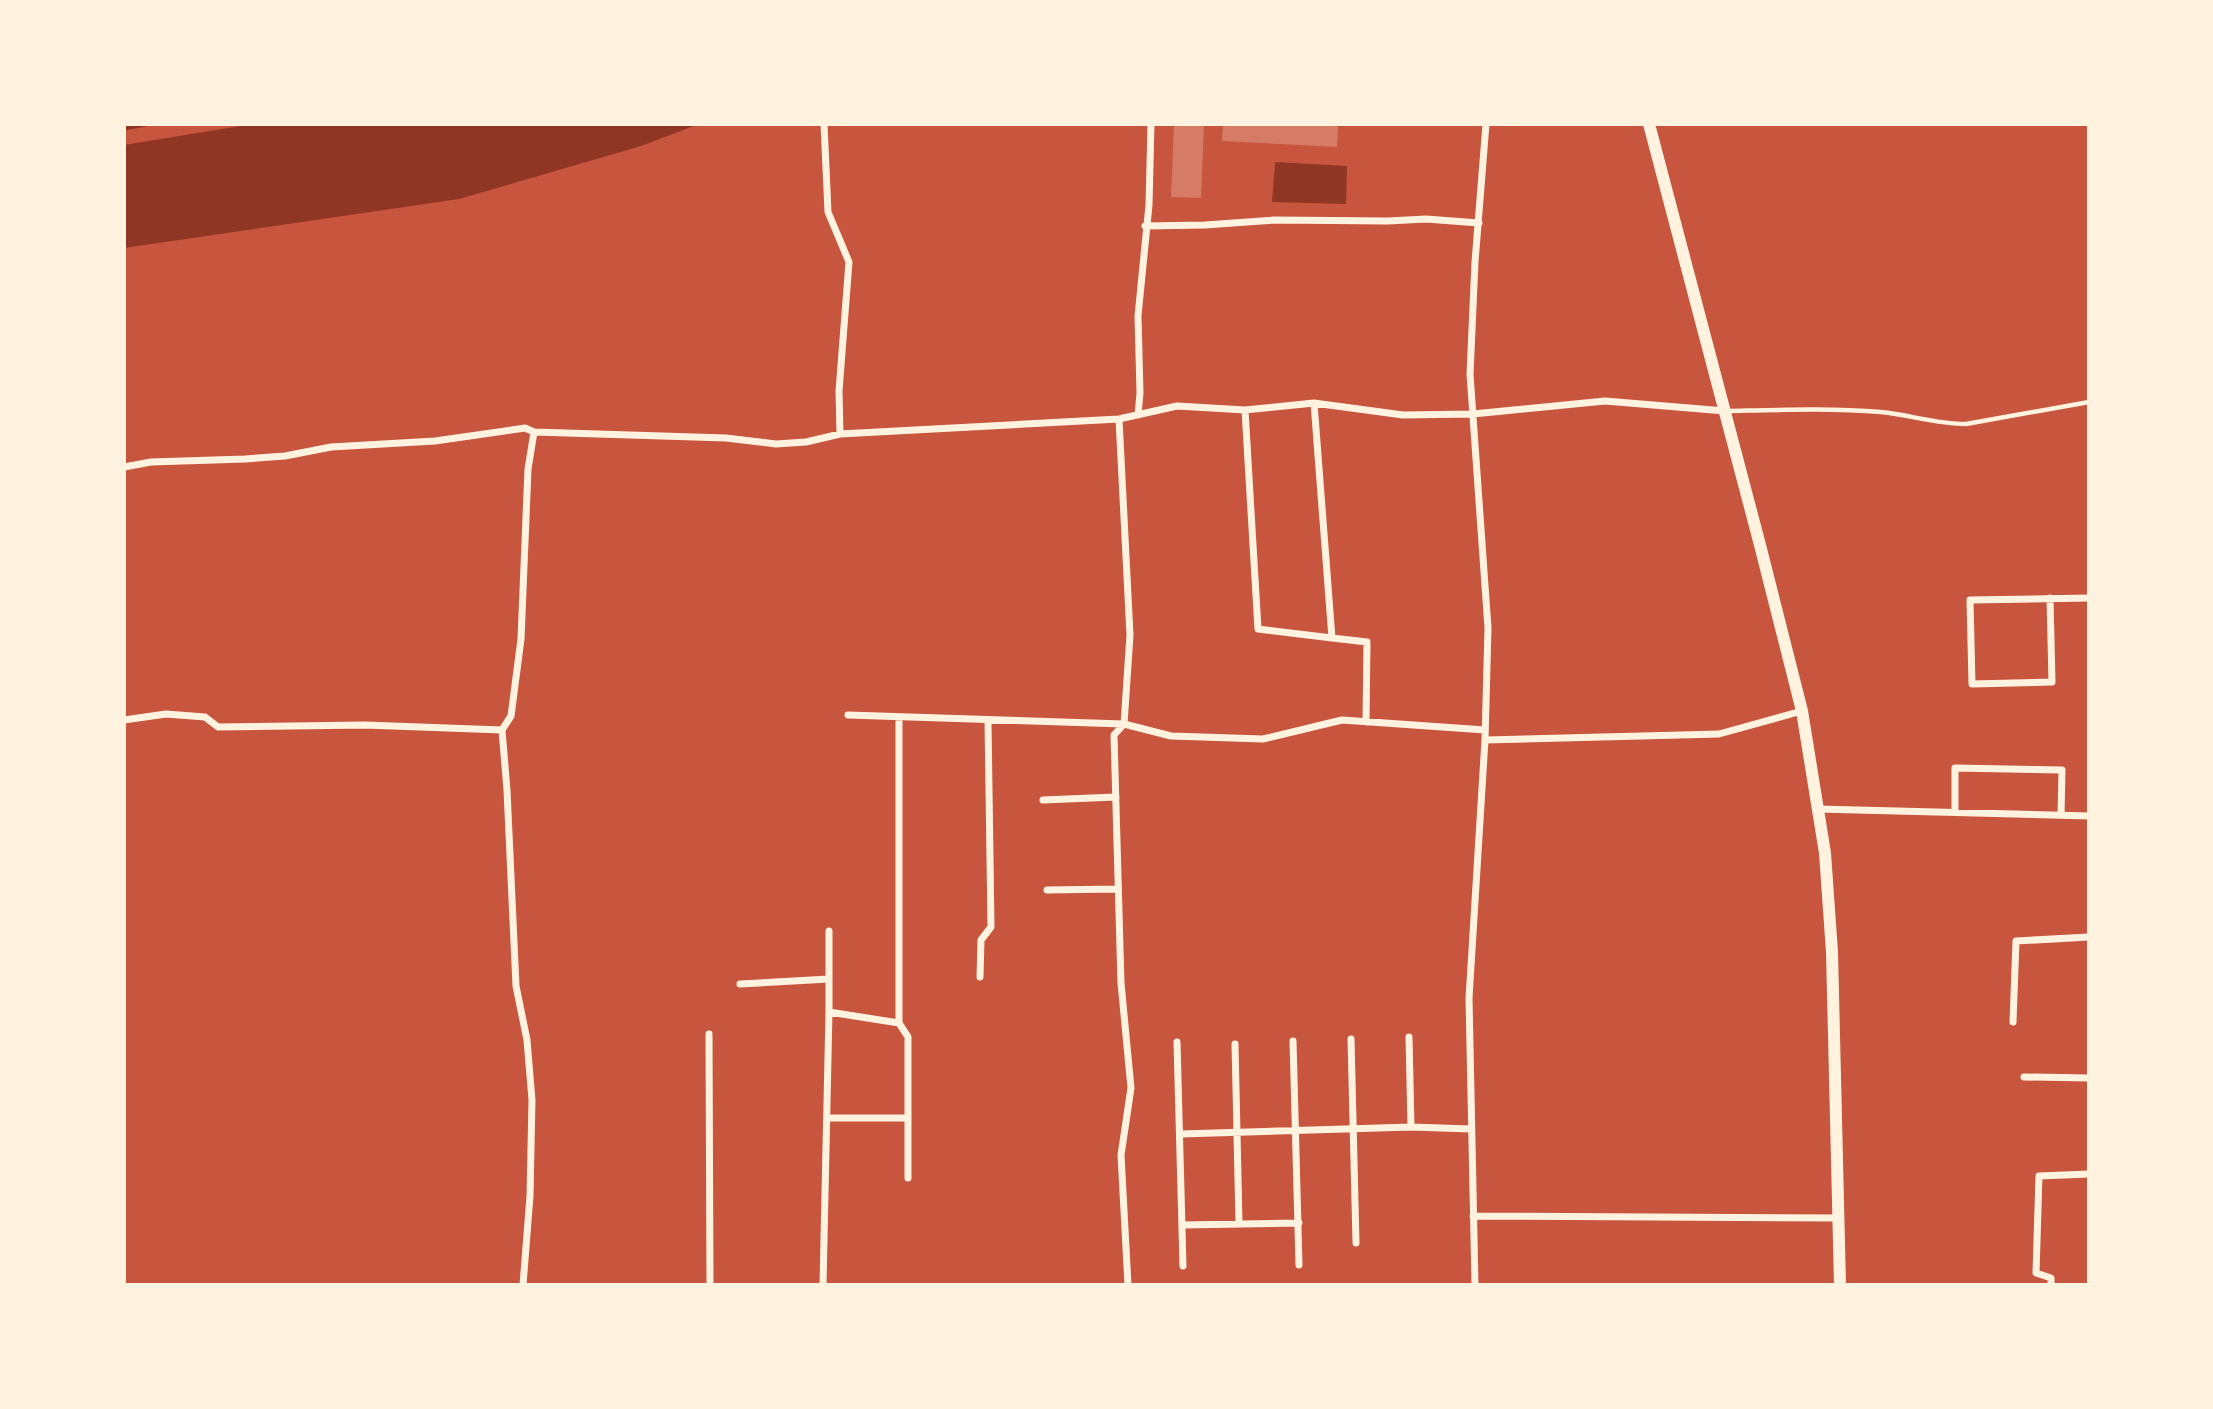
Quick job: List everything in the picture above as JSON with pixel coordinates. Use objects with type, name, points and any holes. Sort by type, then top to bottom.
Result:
[{"type":"main road","points":[[1649,124],[1802,711],[1825,853],[1832,952],[1840,1285]]},
{"type":"street","points":[[824,124],[828,212],[849,262],[839,391],[840,434]]},
{"type":"street","points":[[1138,415],[1138,316],[1149,205],[1151,124]]},
{"type":"street","points":[[1475,1285],[1469,998],[1485,740],[1488,628],[1470,374],[1486,124]]},
{"type":"street","points":[[1145,226],[1275,220],[1426,219],[1479,223]]},
{"type":"street","points":[[124,467],[151,462],[285,456],[331,447],[435,441],[525,428],[534,432],[726,438],[776,444],[806,442],[840,434],[1119,419],[1177,406],[1245,410],[1314,403],[1403,415],[1473,414],[1605,401],[1725,411]]},
{"type":"street","points":[[1314,403],[1332,638]]},
{"type":"street","points":[[1245,410],[1258,629],[1367,642],[1366,722]]},
{"type":"street","points":[[1119,419],[1130,635],[1124,724],[1114,735],[1121,983],[1130,1088],[1121,1155],[1128,1285]]},
{"type":"street","points":[[523,1285],[530,1196],[532,1100],[527,1040],[516,986],[502,730],[511,716],[521,639],[528,469],[534,432]]},
{"type":"street","points":[[2050,598],[2052,682],[1972,684],[1970,600],[2050,598],[2089,598]]},
{"type":"street","points":[[1485,740],[1719,734],[1802,711]]},
{"type":"street","points":[[124,720],[166,714],[205,717],[219,727],[365,725],[502,730]]},
{"type":"street","points":[[848,715],[1124,724],[1171,736],[1263,738],[1342,720],[1485,730]]},
{"type":"street","points":[[899,718],[899,1023],[908,1037],[908,1178]]},
{"type":"street","points":[[980,976],[981,940],[991,927],[988,721]]},
{"type":"street","points":[[1955,812],[1955,768],[2062,770],[2061,816]]},
{"type":"street","points":[[1043,800],[1116,797]]},
{"type":"street","points":[[1818,809],[2089,816]]},
{"type":"street","points":[[1047,890],[1118,889]]},
{"type":"street","points":[[823,1285],[830,1012],[829,930]]},
{"type":"street","points":[[2012,1022],[2016,941],[2089,937]]},
{"type":"street","points":[[740,984],[829,979]]},
{"type":"street","points":[[830,1012],[899,1023]]},
{"type":"street","points":[[709,1034],[710,1285]]},
{"type":"street","points":[[1409,1037],[1411,1127]]},
{"type":"street","points":[[1351,1039],[1356,1243]]},
{"type":"street","points":[[1293,1041],[1299,1265]]},
{"type":"street","points":[[1177,1042],[1183,1266]]},
{"type":"street","points":[[1235,1044],[1239,1223]]},
{"type":"street","points":[[2024,1077],[2089,1078]]},
{"type":"street","points":[[827,1118],[908,1118]]},
{"type":"street","points":[[1181,1134],[1411,1127],[1471,1129]]},
{"type":"street","points":[[2051,1285],[2051,1278],[2036,1273],[2039,1176],[2089,1174]]},
{"type":"street","points":[[1473,1216],[1839,1218]]},
{"type":"street","points":[[1182,1225],[1299,1223]]},
{"type":"lane","points":[[1725,411],[1885,412],[1948,424],[1966,424],[2089,402]]},
{"type":"shaded area","points":[[253,124],[699,124],[641,146],[459,199],[124,248],[124,145]]},
{"type":"shaded area","points":[[1275,162],[1347,166],[1346,204],[1272,202]]},
{"type":"building","points":[[1174,124],[1204,124],[1201,198],[1171,197]]},
{"type":"building","points":[[1223,124],[1338,124],[1337,147],[1222,141]]},
{"type":"waterway","points":[[124,128],[146,124]]}]
